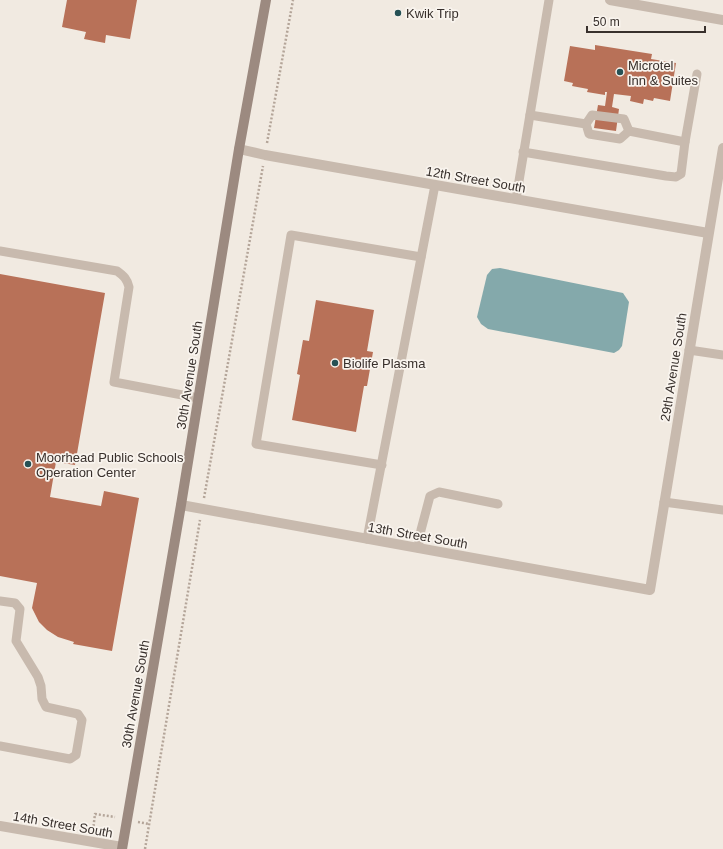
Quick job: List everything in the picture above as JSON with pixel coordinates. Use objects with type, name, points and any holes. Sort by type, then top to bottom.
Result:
[{"type":"street","name":"30th Avenue South","points":[[122,848],[181,505],[239,149],[266,0]]},
{"type":"street","points":[[610,0],[723,20]]},
{"type":"street","name":"29th Avenue South","points":[[650,590],[723,148]]},
{"type":"street","name":"12th Street South","points":[[239,149],[265,155],[708,232]]},
{"type":"street","name":"13th Street South","points":[[181,505],[650,590]]},
{"type":"street","name":"14th Street South","points":[[0,826],[122,848]]},
{"type":"lane","points":[[516,199],[549,0]]},
{"type":"lane","points":[[523,152],[658,175],[676,176],[680,174],[697,74]]},
{"type":"lane","points":[[592,114],[624,120],[629,131],[620,139],[589,134],[586,124],[592,114]]},
{"type":"lane","points":[[530,115],[586,124]]},
{"type":"lane","points":[[629,131],[685,142]]},
{"type":"lane","points":[[367,539],[435,185]]},
{"type":"lane","points":[[382,465],[256,444],[291,235],[421,257]]},
{"type":"lane","points":[[0,251],[117,271],[123,275],[128,281],[129,287],[114,382],[198,398]]},
{"type":"lane","points":[[689,350],[723,356]]},
{"type":"lane","points":[[418,548],[430,496],[439,492],[498,504]]},
{"type":"lane","points":[[664,502],[723,510]]},
{"type":"lane","points":[[0,601],[15,603],[20,609],[16,641],[38,677],[41,686],[42,699],[46,707],[78,714],[82,720],[76,755],[70,759],[0,746]]},
{"type":"path","points":[[145,849],[202,510],[293,0]]},
{"type":"water","points":[[500,268],[623,293],[629,302],[622,346],[614,353],[488,329],[481,324],[477,317],[487,275],[492,269]]},
{"type":"building","points":[[67,0],[137,0],[130,39],[106,35],[105,43],[84,39],[86,32],[62,27]]},
{"type":"building","name":"Microtel Inn & Suites","points":[[595,45],[652,54],[651,59],[676,63],[670,101],[654,98],[653,101],[644,99],[643,104],[630,101],[631,96],[614,94],[612,107],[619,109],[616,131],[594,128],[598,105],[605,106],[607,92],[605,92],[605,95],[587,92],[588,89],[572,86],[573,83],[564,81],[570,46],[595,50]]},
{"type":"building","name":"Moorhead Public Schools Operation Center","points":[[0,274],[105,293],[75,465],[56,462],[50,497],[101,506],[104,491],[139,498],[112,651],[73,644],[74,642],[58,637],[47,630],[39,622],[32,608],[37,583],[0,576]]},
{"type":"building","name":"Biolife Plasma","points":[[316,300],[374,310],[367,351],[373,352],[367,386],[364,386],[356,432],[292,420],[300,375],[297,374],[303,340],[309,341]]},
{"type":"place","name":"Kwik Trip","points":[[398,13]]},
{"type":"place","name":"Microtel Inn & Suites","points":[[620,72]]},
{"type":"place","name":"Biolife Plasma","points":[[335,363]]},
{"type":"place","name":"Moorhead Public Schools Operation Center","points":[[28,464]]}]
